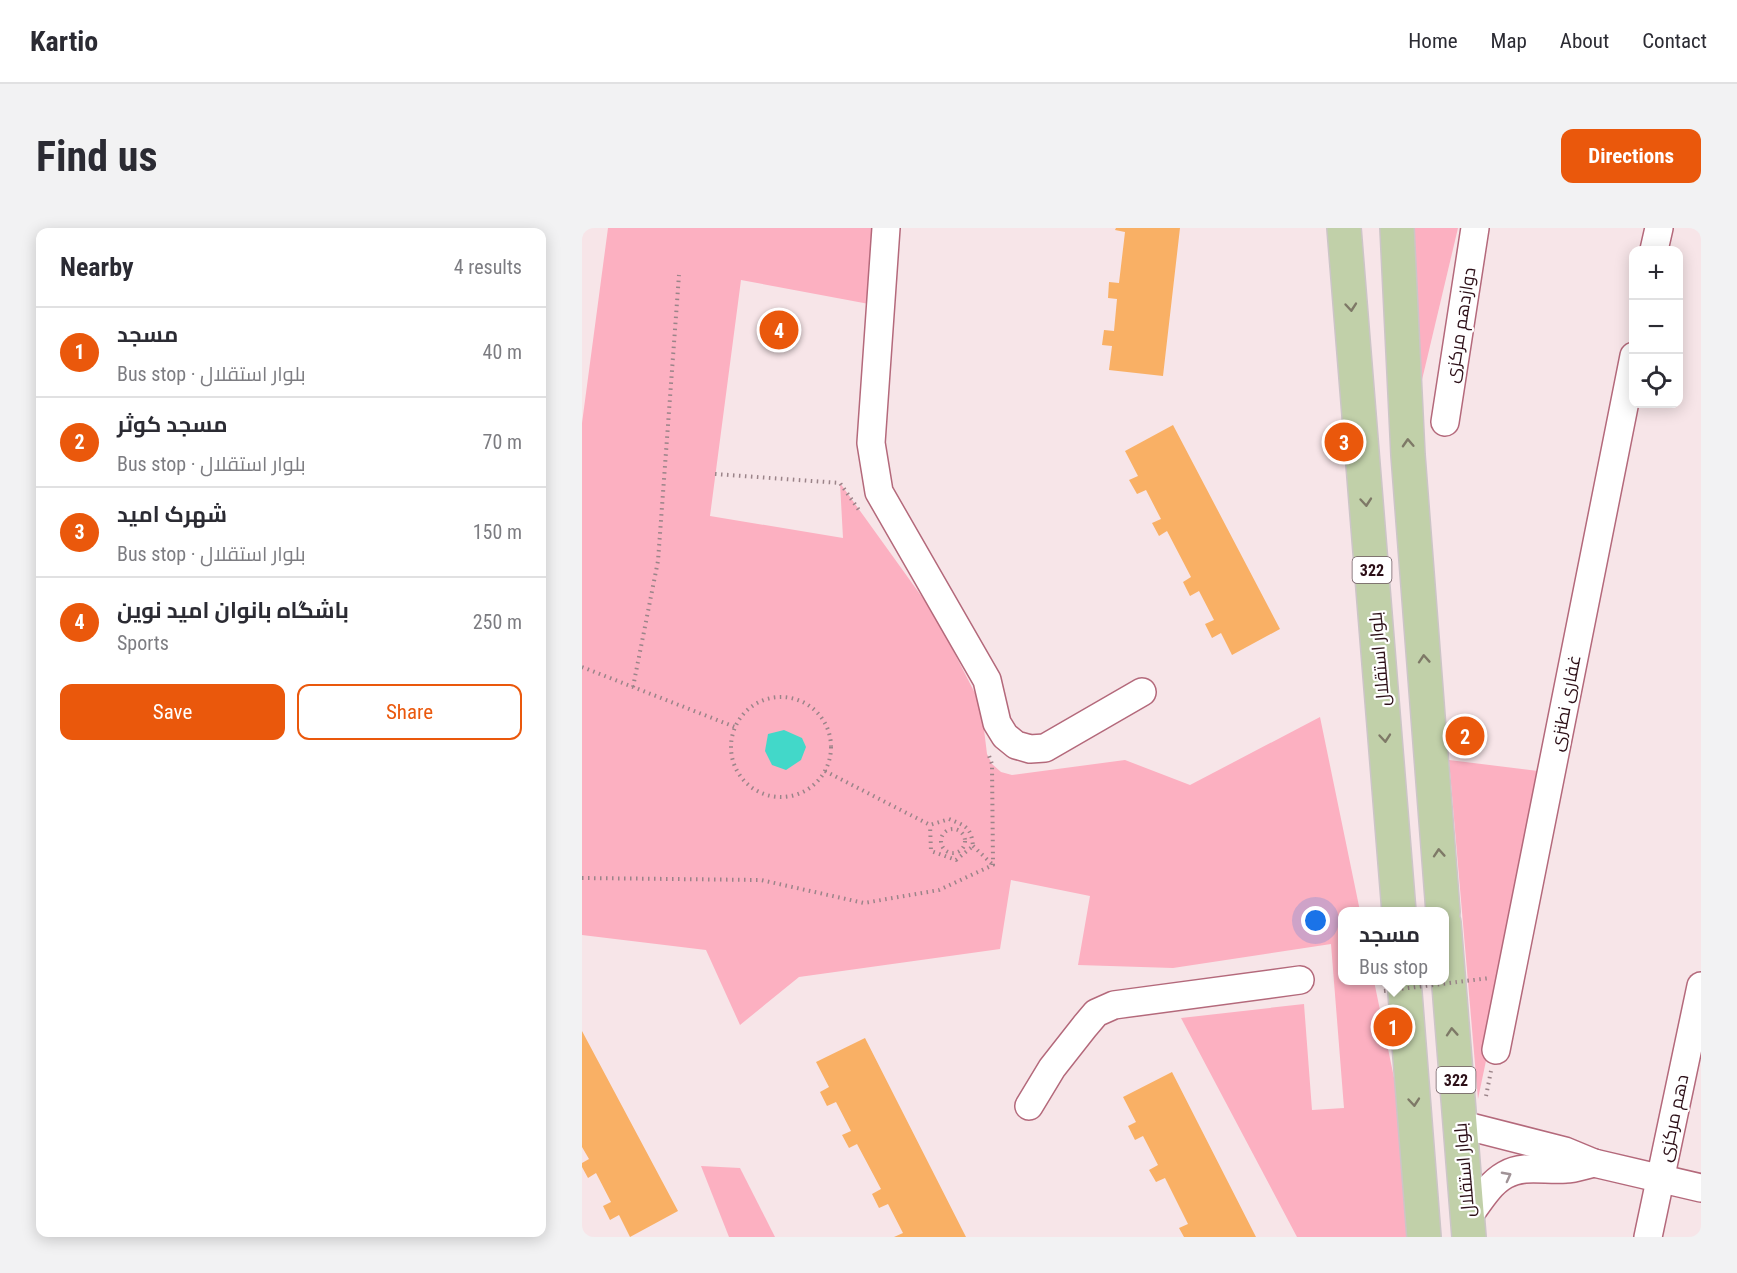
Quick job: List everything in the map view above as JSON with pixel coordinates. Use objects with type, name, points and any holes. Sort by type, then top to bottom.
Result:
[{"type":"main road","name":"بلوار استقلال","points":[[1344,228],[1399,907]]},
{"type":"main road","name":"322","points":[[1397,228],[1408,455],[1443,907]]},
{"type":"main road","points":[[1347,266],[1356,246],[1375,245],[1389,251],[1400,283]]},
{"type":"main road","name":"بلوار استقلال","points":[[1449,985],[1469,1227]]},
{"type":"main road","name":"322","points":[[1394,986],[1424,1237]]},
{"type":"street","points":[[886,228],[871,442],[879,492],[902,537],[987,680],[1001,729],[1005,736],[1016,745],[1030,749],[1045,748],[1142,692]]},
{"type":"street","name":"دوازدهم مرکزی","points":[[1445,422],[1474,228]]},
{"type":"street","points":[[1655,246],[1659,228]]},
{"type":"street","name":"غفاری نطنزی","points":[[1496,1050],[1629,381]]},
{"type":"street","points":[[1029,1106],[1052,1068],[1085,1026],[1096,1014],[1114,1005],[1300,980]]},
{"type":"street","name":"دهم مرکزی","points":[[1648,1237],[1701,986]]},
{"type":"street","points":[[1459,1124],[1565,1150],[1594,1163],[1701,1188]]},
{"type":"street","points":[[1469,1227],[1488,1189],[1505,1175],[1520,1170],[1567,1169],[1594,1163]]},
{"type":"path","points":[[633,687],[658,561],[679,276]]},
{"type":"path","points":[[715,474],[840,483],[860,511]]},
{"type":"path","points":[[582,667],[735,727]]},
{"type":"path","points":[[788,697],[803,702],[816,711],[825,725],[830,740],[830,756],[825,771],[814,785],[800,794],[783,798],[766,796],[751,788],[739,776],[732,760],[730,743],[735,727],[744,713],[756,703],[771,698],[788,697]]},
{"type":"path","points":[[984,743],[992,764],[993,866]]},
{"type":"path","points":[[825,771],[930,825],[949,819],[964,825],[971,832],[973,846],[993,866]]},
{"type":"path","points":[[930,825],[932,851],[938,854],[956,860],[973,846]]},
{"type":"path","points":[[954,828],[962,834],[966,841],[961,850],[952,852],[945,849],[940,840],[946,831],[954,828]]},
{"type":"path","points":[[582,878],[761,880],[864,903],[939,891],[993,866]]},
{"type":"path","points":[[1449,981],[1490,978]]},
{"type":"shaded area","points":[[608,228],[876,228],[869,304],[741,280],[710,516],[843,538],[840,483],[935,615],[981,705],[987,754],[992,764],[1001,772],[1012,775],[1125,760],[1190,785],[1320,717],[1359,907],[1338,907],[1338,985],[1375,985],[1398,1097],[1409,1237],[1297,1237],[1181,1018],[1304,1004],[1312,1110],[1344,1108],[1331,944],[1173,968],[1078,965],[1090,896],[1011,880],[1000,949],[799,977],[740,1025],[706,950],[582,935],[582,423]]},
{"type":"shaded area","points":[[1405,228],[1458,228],[1417,401]]},
{"type":"shaded area","points":[[1449,760],[1538,771],[1497,1008],[1478,1099]]},
{"type":"shaded area","points":[[701,1166],[740,1168],[775,1237],[729,1237]]},
{"type":"water","points":[[784,730],[802,738],[806,747],[801,760],[786,770],[772,765],[765,751],[768,734]]},
{"type":"building","points":[[1116,228],[1180,228],[1163,376],[1109,370],[1112,346],[1102,345],[1104,330],[1114,331],[1117,299],[1108,298],[1109,282],[1119,283],[1125,232],[1115,230]]},
{"type":"building","points":[[1173,425],[1280,629],[1232,655],[1221,633],[1212,638],[1205,624],[1214,620],[1199,591],[1190,596],[1183,582],[1191,577],[1167,531],[1159,536],[1152,523],[1161,519],[1146,490],[1137,494],[1129,480],[1138,476],[1125,451]]},
{"type":"building","points":[[582,1031],[678,1211],[630,1237],[619,1215],[610,1220],[603,1206],[611,1202],[596,1173],[588,1178],[582,1167],[582,1163],[589,1159],[582,1147]]},
{"type":"building","points":[[865,1038],[966,1237],[894,1237],[903,1233],[888,1204],[879,1208],[872,1194],[881,1189],[857,1144],[849,1148],[842,1135],[851,1131],[836,1102],[827,1106],[820,1092],[829,1087],[816,1062]]},
{"type":"building","points":[[1172,1072],[1256,1237],[1184,1237],[1179,1228],[1188,1224],[1165,1178],[1156,1182],[1149,1170],[1158,1165],[1143,1136],[1135,1140],[1128,1126],[1136,1122],[1123,1097]]},
{"type":"place","name":"باشگاه بانوان امید نوین","points":[[779,330]]},
{"type":"place","name":"شهرک امید","points":[[1344,442]]},
{"type":"place","name":"مسجد کوثر","points":[[1465,736]]},
{"type":"place","name":"مسجد","points":[[1393,1027]]}]
